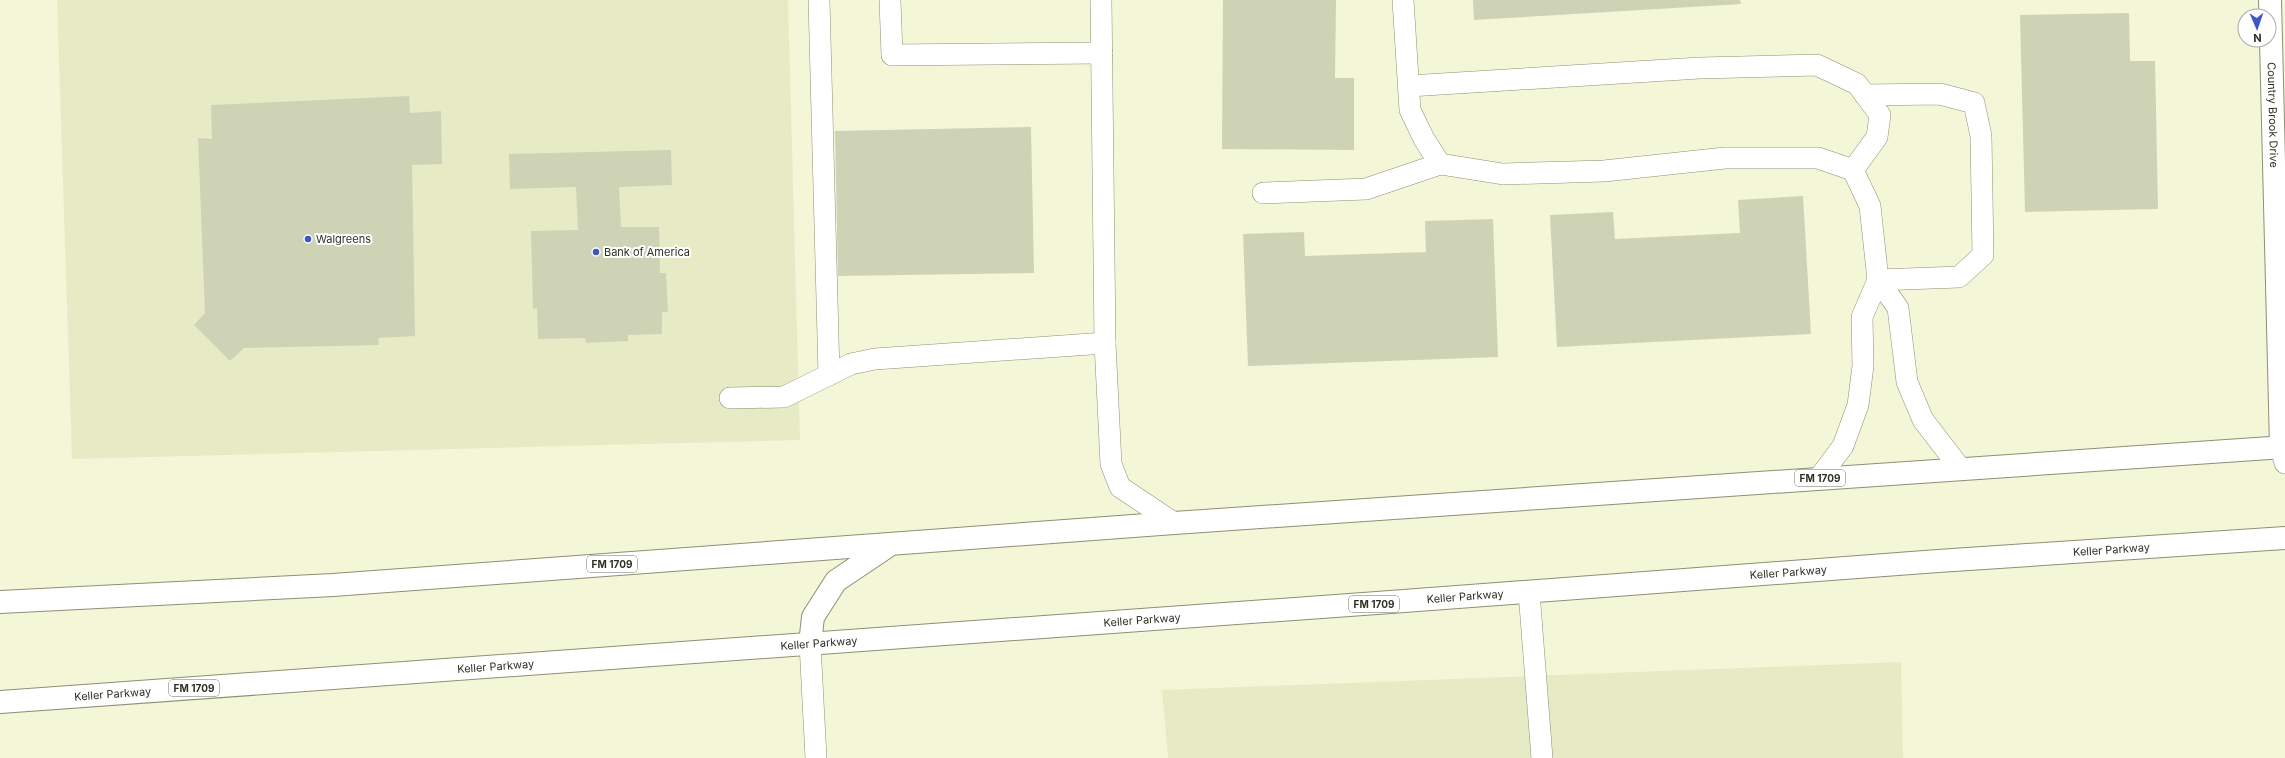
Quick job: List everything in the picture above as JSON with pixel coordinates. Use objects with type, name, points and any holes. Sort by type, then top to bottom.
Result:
[{"type":"main road","name":"Country Brook Drive","points":[[2270,0],[2281,229],[2284,452]]},
{"type":"main road","name":"FM 1709","points":[[0,602],[333,585],[892,543],[1960,468],[2284,452]]},
{"type":"main road","name":"Keller Parkway","points":[[0,702],[1529,592],[1938,561],[2285,538]]},
{"type":"main road","points":[[810,644],[813,617],[836,581],[892,543]]},
{"type":"lane","points":[[819,0],[829,375]]},
{"type":"lane","points":[[890,0],[892,55],[1102,53]]},
{"type":"lane","points":[[1101,0],[1105,343],[1111,464],[1120,487],[1174,523]]},
{"type":"lane","points":[[1402,0],[1410,110],[1424,139],[1440,164]]},
{"type":"lane","points":[[1408,86],[1700,68],[1817,65],[1857,84],[1880,115],[1877,137],[1853,170]]},
{"type":"lane","points":[[1865,95],[1940,94],[1974,103],[1981,136],[1983,255],[1959,277],[1878,280]]},
{"type":"lane","points":[[1263,193],[1366,189],[1440,164],[1503,174],[1604,171],[1726,158],[1818,158],[1853,170],[1870,206],[1878,280],[1898,308],[1907,382],[1923,420],[1960,468]]},
{"type":"lane","points":[[1819,478],[1842,446],[1858,405],[1863,366],[1862,317],[1878,280]]},
{"type":"lane","points":[[730,398],[784,397],[851,364],[875,359],[1105,343]]},
{"type":"lane","points":[[1529,592],[1542,758]]},
{"type":"lane","points":[[810,644],[816,758]]},
{"type":"shaded area","points":[[57,0],[788,0],[800,440],[72,459]]},
{"type":"shaded area","points":[[1901,662],[1903,758],[1168,758],[1162,690]]},
{"type":"building","points":[[1223,0],[1336,0],[1335,78],[1354,78],[1354,150],[1222,149]]},
{"type":"building","points":[[1473,0],[1740,0],[1741,4],[1474,20]]},
{"type":"building","points":[[2129,13],[2130,61],[2155,61],[2158,209],[2025,212],[2020,15]]},
{"type":"building","name":"Walgreens","points":[[409,96],[410,113],[441,111],[442,164],[412,165],[415,336],[378,338],[379,345],[244,348],[230,361],[194,325],[205,313],[198,138],[212,139],[211,105]]},
{"type":"building","points":[[1031,127],[1034,273],[838,276],[835,131]]},
{"type":"building","name":"Bank of America","points":[[671,150],[672,185],[619,187],[621,227],[659,227],[660,273],[666,273],[668,312],[662,312],[662,334],[628,335],[628,341],[586,343],[585,338],[538,339],[537,308],[533,309],[531,231],[578,230],[576,187],[510,189],[509,154]]},
{"type":"building","points":[[1803,196],[1811,334],[1557,347],[1550,215],[1613,212],[1615,239],[1740,233],[1738,200]]},
{"type":"building","points":[[1493,219],[1498,357],[1248,366],[1243,234],[1304,232],[1305,256],[1426,252],[1425,221]]},
{"type":"place","name":"Walgreens","points":[[308,239]]},
{"type":"place","name":"Bank of America","points":[[596,252]]}]
